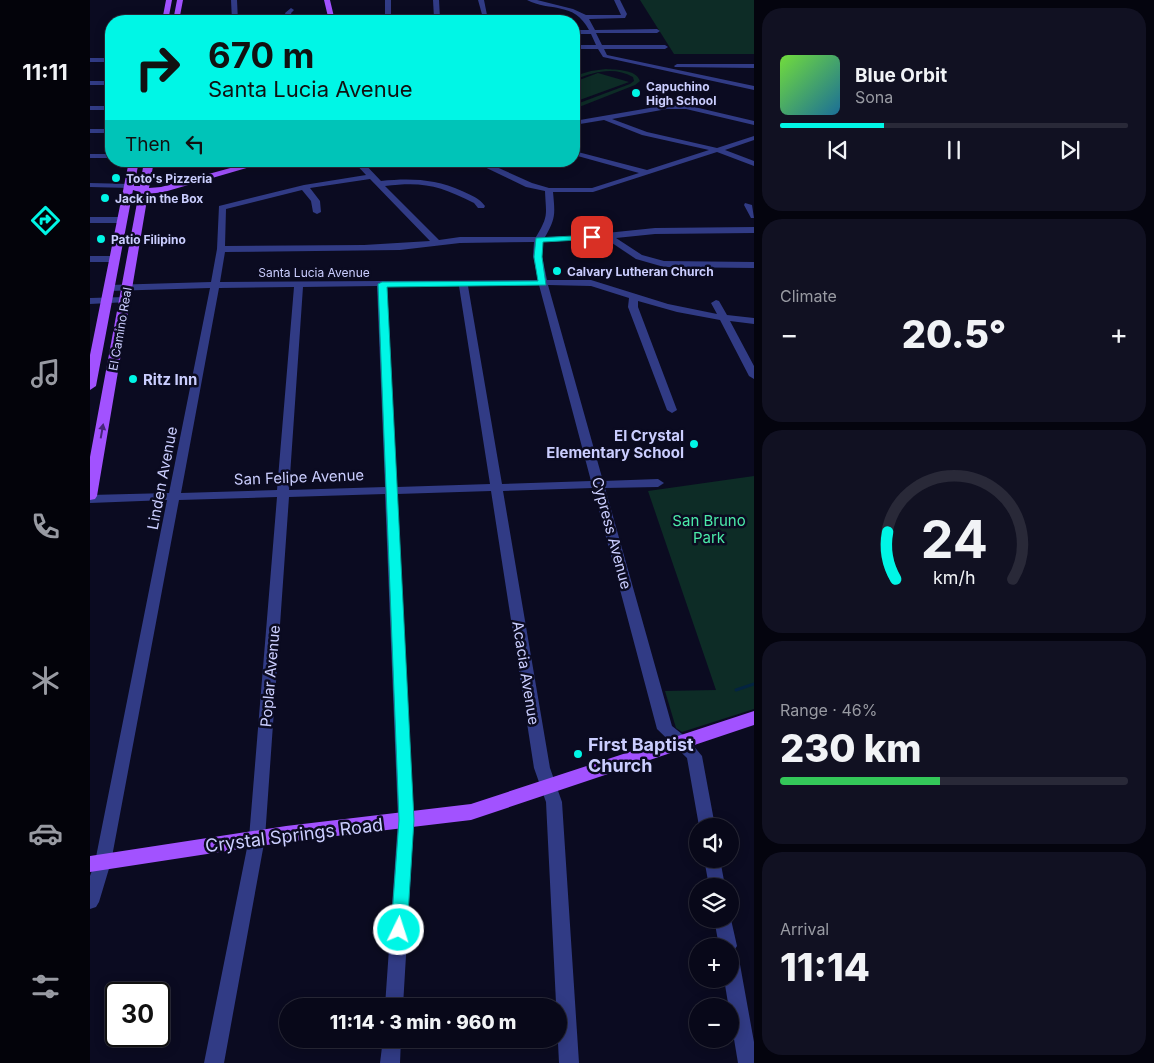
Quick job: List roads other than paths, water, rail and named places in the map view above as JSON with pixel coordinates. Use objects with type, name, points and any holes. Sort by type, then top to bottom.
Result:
[{"type":"main road","points":[[166,15],[169,0]]},
{"type":"main road","points":[[177,15],[180,0]]},
{"type":"main road","points":[[327,0],[331,15]]},
{"type":"main road","name":"El Camino Real","points":[[90,386],[94,347],[110,288],[133,167]]},
{"type":"main road","name":"El Camino Real","points":[[90,498],[148,167]]},
{"type":"main road","points":[[130,186],[161,190],[245,167]]},
{"type":"main road","name":"Crystal Springs Road","points":[[96,863],[257,838],[471,812],[754,718]]},
{"type":"street","points":[[227,0],[227,9]]},
{"type":"street","points":[[234,0],[235,15]]},
{"type":"street","points":[[388,0],[388,15]]},
{"type":"street","points":[[436,0],[437,15]]},
{"type":"street","points":[[481,0],[485,15]]},
{"type":"street","points":[[530,0],[571,10],[585,17],[623,17],[624,14],[617,0]]},
{"type":"street","points":[[288,15],[291,10]]},
{"type":"street","points":[[585,17],[605,56],[754,88]]},
{"type":"street","points":[[580,32],[656,31]]},
{"type":"street","points":[[580,47],[666,47]]},
{"type":"street","points":[[90,60],[105,60]]},
{"type":"street","points":[[652,66],[754,66]]},
{"type":"street","points":[[90,83],[105,83]]},
{"type":"street","points":[[580,121],[667,107],[686,107],[708,110],[754,123]]},
{"type":"street","points":[[90,108],[105,108]]},
{"type":"street","points":[[603,117],[640,133],[718,150],[754,164]]},
{"type":"street","points":[[90,131],[105,131]]},
{"type":"street","points":[[489,167],[529,185],[549,190],[593,190],[754,138]]},
{"type":"street","points":[[580,154],[650,173]]},
{"type":"street","points":[[90,156],[105,156]]},
{"type":"street","points":[[363,167],[435,242]]},
{"type":"street","name":"Linden Avenue","points":[[90,902],[96,863],[175,496],[221,249],[222,208],[304,187],[375,180],[430,181],[444,185],[477,202],[481,206]]},
{"type":"street","points":[[90,185],[130,186]]},
{"type":"street","points":[[304,187],[313,195],[317,212]]},
{"type":"street","name":"Cypress Avenue","points":[[549,190],[548,196],[552,213],[546,230],[539,240],[538,257],[543,283],[664,729],[682,742],[694,756],[706,818]]},
{"type":"street","points":[[748,205],[754,216]]},
{"type":"street","points":[[90,220],[123,220]]},
{"type":"street","points":[[221,249],[373,248],[400,247],[435,242],[577,239],[655,231],[754,230]]},
{"type":"street","points":[[607,235],[638,257],[664,264],[754,266]]},
{"type":"street","points":[[90,260],[115,259]]},
{"type":"street","name":"Santa Lucia Avenue","points":[[110,288],[215,285],[594,283],[677,309],[724,318],[754,321]]},
{"type":"street","points":[[382,284],[406,820],[395,998]]},
{"type":"street","name":"Acacia Avenue","points":[[463,284],[542,768],[555,808],[569,1063]]},
{"type":"street","name":"Poplar Avenue","points":[[214,1063],[257,838],[299,285]]},
{"type":"street","points":[[634,297],[633,307],[672,410]]},
{"type":"street","points":[[90,301],[125,300]]},
{"type":"street","points":[[716,302],[754,376]]},
{"type":"street","name":"San Felipe Avenue","points":[[90,498],[658,483]]},
{"type":"street","points":[[735,988],[748,1063]]},
{"type":"street","points":[[390,1063],[391,1048]]},
{"type":"waterway","points":[[736,690],[754,684]]},
{"type":"place","name":"Capuchino High School","points":[[636,93]]},
{"type":"place","name":"Toto's Pizzeria","points":[[116,178]]},
{"type":"place","name":"Jack in the Box","points":[[105,198]]},
{"type":"place","name":"Patio Filipino","points":[[101,239]]},
{"type":"place","name":"Calvary Lutheran Church","points":[[557,271]]},
{"type":"place","name":"Ritz Inn","points":[[133,379]]},
{"type":"place","name":"El Crystal Elementary School","points":[[694,444]]},
{"type":"place","name":"First Baptist Church","points":[[578,754]]},
{"type":"park label","name":"San Bruno Park","points":[[709,528]]}]
